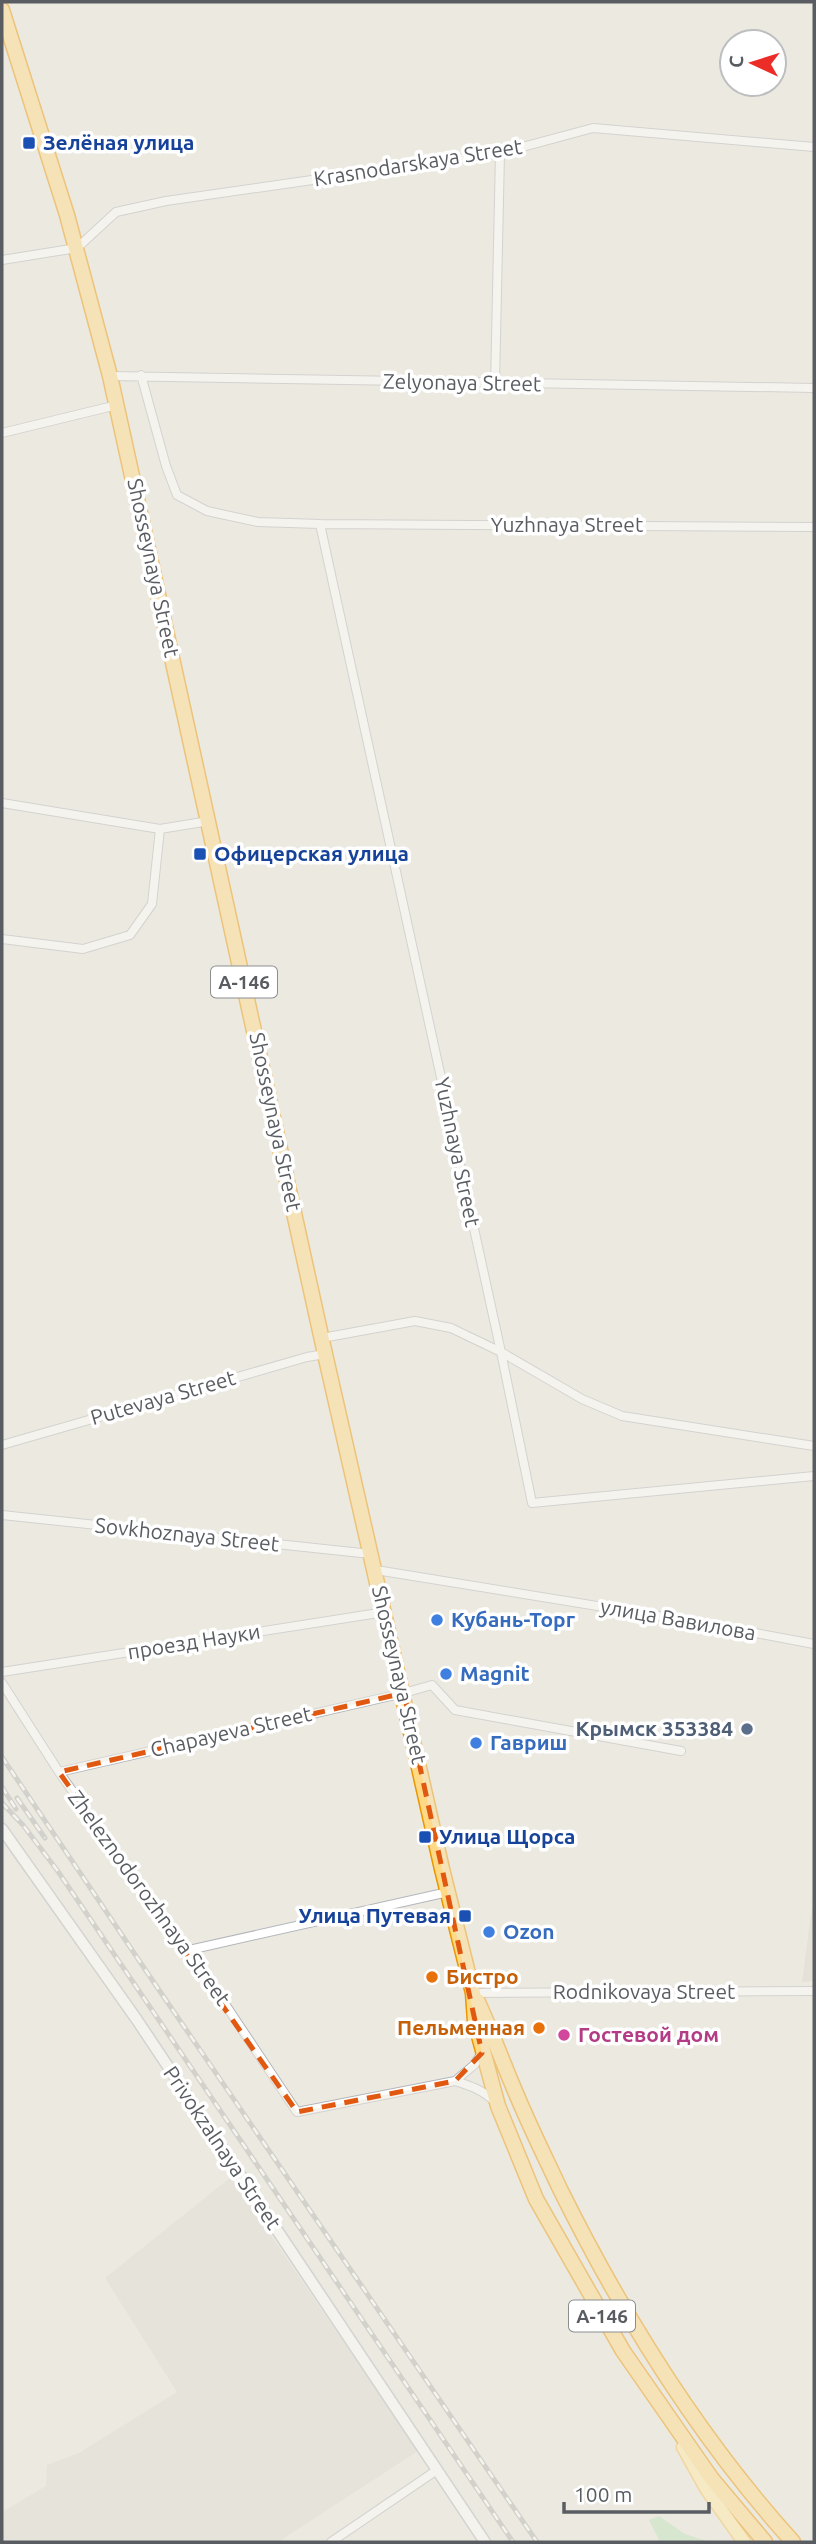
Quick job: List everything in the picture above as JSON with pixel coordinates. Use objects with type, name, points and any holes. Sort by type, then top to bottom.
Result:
[{"type":"highway","name":"Shosseynaya Street","points":[[2,10],[8,50],[77,248],[117,405],[325,1354],[473,1993]]},
{"type":"highway","name":"А-146","points":[[473,1993],[475,2021],[482,2053],[498,2106],[536,2199],[589,2294],[660,2408],[712,2479],[765,2542]]},
{"type":"highway","name":"А-146","points":[[473,1993],[519,2102],[561,2190],[602,2271],[636,2330],[726,2463],[793,2542]]},
{"type":"main road","name":"Privokzalnaya Street","points":[[2,1829],[130,2009],[485,2542]]},
{"type":"main road","name":"А-146","points":[[660,2408],[707,2490],[744,2542]]},
{"type":"street","name":"Krasnodarskaya Street","points":[[77,248],[116,212],[166,201],[500,153],[593,128],[814,147]]},
{"type":"street","points":[[495,384],[500,153]]},
{"type":"street","points":[[2,260],[77,248]]},
{"type":"street","name":"Yuzhnaya Street","points":[[141,375],[166,466],[177,495],[207,511],[258,522],[320,524],[814,527]]},
{"type":"street","name":"Zelyonaya Street","points":[[110,376],[814,388]]},
{"type":"street","points":[[2,433],[117,405]]},
{"type":"street","name":"Yuzhnaya Street","points":[[320,524],[532,1503],[814,1476]]},
{"type":"street","points":[[2,803],[160,829],[208,821]]},
{"type":"street","points":[[2,939],[83,949],[130,935],[152,904],[160,829]]},
{"type":"street","points":[[322,1338],[415,1321],[451,1328],[501,1352],[582,1399],[622,1416],[814,1446]]},
{"type":"street","name":"Putevaya Street","points":[[2,1445],[325,1354]]},
{"type":"street","name":"Sovkhoznaya Street","points":[[2,1515],[372,1555]]},
{"type":"street","name":"улица Вавилова","points":[[376,1570],[814,1644]]},
{"type":"street","name":"проезд Науки","points":[[2,1672],[385,1612]]},
{"type":"street","name":"Zheleznodorozhnaya Street","points":[[2,1684],[59,1772],[177,1940],[190,1950],[298,2112],[455,2081]]},
{"type":"street","name":"Chapayeva Street","points":[[59,1772],[432,1685],[455,1710],[681,1751]]},
{"type":"street","points":[[190,1950],[448,1892]]},
{"type":"street","name":"Rodnikovaya Street","points":[[473,1993],[814,1991]]},
{"type":"street","points":[[455,2081],[474,2066],[482,2053]]},
{"type":"street","points":[[455,2081],[485,2092],[498,2106]]},
{"type":"street","points":[[331,2542],[437,2470]]},
{"type":"highlighted area","points":[[404,1693],[482,2053],[455,2081],[297,2112],[59,1772]]},
{"type":"shaded area","points":[[814,1893],[814,1981],[802,1982],[810,1922]]},
{"type":"shaded area","points":[[231,2177],[418,2451],[278,2542],[2,2542],[2,2512],[46,2486],[47,2465],[79,2453],[177,2392],[105,2278]]},
{"type":"green space","points":[[659,2516],[685,2534],[710,2542],[660,2542],[649,2520]]},
{"type":"railway","points":[[2,1757],[537,2542]]},
{"type":"railway","points":[[2,1787],[16,1809]]},
{"type":"railway","points":[[17,1798],[45,1838]]},
{"type":"railway","points":[[2,1803],[23,1825],[57,1870],[513,2542]]},
{"type":"place","name":"Зелёная улица","points":[[29,143]]},
{"type":"place","name":"Офицерская улица","points":[[200,854]]},
{"type":"place","name":"Кубань-Торг","points":[[437,1620]]},
{"type":"place","name":"Magnit","points":[[446,1674]]},
{"type":"place","name":"Крымск 353384","points":[[747,1729]]},
{"type":"place","name":"Гавриш","points":[[476,1743]]},
{"type":"place","name":"Улица Щорса","points":[[425,1837]]},
{"type":"place","name":"Улица Путевая","points":[[465,1916]]},
{"type":"place","name":"Ozon","points":[[489,1932]]},
{"type":"place","name":"Бистро","points":[[432,1977]]},
{"type":"place","name":"Пельменная","points":[[539,2028]]},
{"type":"place","name":"Гостевой дом","points":[[564,2035]]}]
